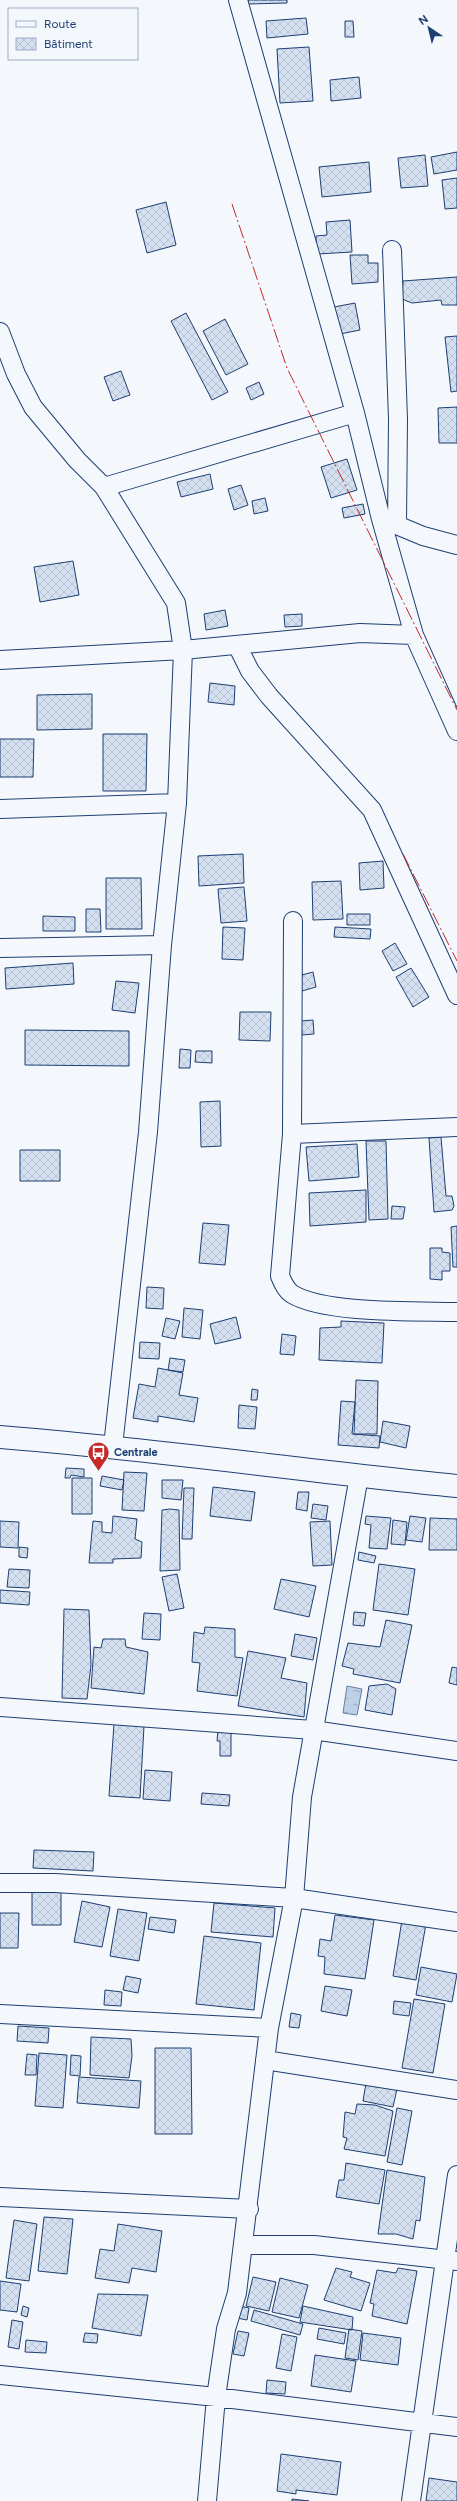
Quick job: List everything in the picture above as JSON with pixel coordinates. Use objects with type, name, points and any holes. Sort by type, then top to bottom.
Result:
[{"type":"highway","points":[[0,1437],[113,1446],[359,1476],[457,1486]]},
{"type":"street","points":[[238,0],[355,413],[389,522],[414,635],[457,731]]},
{"type":"street","points":[[389,522],[398,418],[392,250]]},
{"type":"street","points":[[0,332],[16,374],[33,407],[77,460],[104,487],[176,602],[183,650],[177,803],[162,945],[148,1132],[113,1446]]},
{"type":"street","points":[[104,487],[355,413]]},
{"type":"street","points":[[389,522],[423,536],[457,545]]},
{"type":"street","points":[[0,660],[183,650],[360,633],[414,635]]},
{"type":"street","points":[[237,645],[250,671],[269,696],[372,810],[457,995]]},
{"type":"street","points":[[0,809],[177,803]]},
{"type":"street","points":[[293,921],[292,1134],[280,1276],[290,1293],[320,1304],[392,1311],[457,1312]]},
{"type":"street","points":[[0,948],[162,945]]},
{"type":"street","points":[[292,1134],[457,1128]]},
{"type":"street","points":[[207,2501],[216,2397],[226,2329],[237,2293],[244,2245],[269,2028],[294,1898],[302,1796],[359,1476]]},
{"type":"street","points":[[0,1707],[313,1730],[457,1751]]},
{"type":"street","points":[[0,1883],[55,1883],[294,1898],[457,1922]]},
{"type":"street","points":[[0,2014],[269,2028]]},
{"type":"street","points":[[265,2060],[457,2090]]},
{"type":"street","points":[[411,2501],[421,2422],[452,2261],[457,2175]]},
{"type":"street","points":[[0,2197],[248,2209]]},
{"type":"street","points":[[244,2245],[314,2245],[452,2261]]},
{"type":"street","points":[[0,2375],[216,2397],[457,2427]]},
{"type":"water","points":[[347,1686],[362,1689],[357,1715],[343,1713]]},
{"type":"building","points":[[248,0],[287,0],[287,3],[248,4]]},
{"type":"building","points":[[306,18],[308,34],[267,38],[266,21]]},
{"type":"building","points":[[345,21],[353,21],[354,37],[345,37]]},
{"type":"building","points":[[309,47],[313,101],[280,103],[277,49]]},
{"type":"building","points":[[359,77],[361,98],[331,101],[330,80]]},
{"type":"building","points":[[457,152],[457,170],[434,174],[431,157]]},
{"type":"building","points":[[425,155],[428,186],[401,188],[398,158]]},
{"type":"building","points":[[369,162],[371,192],[322,197],[319,167]]},
{"type":"building","points":[[457,178],[457,208],[445,209],[442,180]]},
{"type":"building","points":[[166,202],[176,245],[147,253],[136,210]]},
{"type":"building","points":[[350,220],[352,252],[317,254],[316,236],[327,235],[326,222]]},
{"type":"building","points":[[350,255],[368,255],[368,263],[378,263],[378,282],[352,284]]},
{"type":"building","points":[[457,277],[457,305],[442,305],[441,300],[412,303],[402,299],[403,281]]},
{"type":"building","points":[[355,303],[360,330],[340,334],[334,307]]},
{"type":"building","points":[[186,313],[228,392],[212,400],[171,321]]},
{"type":"building","points":[[225,319],[248,364],[226,375],[203,331]]},
{"type":"building","points":[[457,336],[457,391],[451,392],[445,337]]},
{"type":"building","points":[[121,371],[130,395],[113,401],[104,377]]},
{"type":"building","points":[[259,382],[264,394],[251,400],[246,388]]},
{"type":"building","points":[[457,407],[457,443],[439,443],[438,408]]},
{"type":"building","points":[[347,459],[357,490],[331,498],[321,467]]},
{"type":"building","points":[[210,474],[213,489],[181,497],[177,482]]},
{"type":"building","points":[[241,485],[248,505],[234,510],[228,489]]},
{"type":"building","points":[[265,498],[268,511],[254,514],[252,501]]},
{"type":"building","points":[[363,504],[365,514],[344,518],[342,508]]},
{"type":"building","points":[[73,561],[79,595],[40,602],[34,567]]},
{"type":"building","points":[[225,610],[228,626],[206,630],[204,614]]},
{"type":"building","points":[[302,614],[302,626],[285,627],[284,615]]},
{"type":"building","points":[[210,683],[235,686],[234,705],[208,702]]},
{"type":"building","points":[[92,694],[92,729],[37,730],[37,695]]},
{"type":"building","points":[[103,734],[147,734],[146,791],[103,791]]},
{"type":"building","points":[[0,739],[34,739],[33,777],[0,777]]},
{"type":"building","points":[[243,854],[244,883],[199,886],[198,856]]},
{"type":"building","points":[[383,861],[384,888],[360,890],[359,863]]},
{"type":"building","points":[[106,878],[141,878],[142,929],[106,929]]},
{"type":"building","points":[[341,881],[343,919],[313,920],[312,882]]},
{"type":"building","points":[[244,887],[247,921],[221,923],[218,889]]},
{"type":"building","points":[[86,909],[100,909],[101,932],[86,932]]},
{"type":"building","points":[[347,914],[370,914],[370,925],[347,925]]},
{"type":"building","points":[[43,916],[75,917],[75,931],[43,931]]},
{"type":"building","points":[[223,927],[245,928],[243,960],[222,959]]},
{"type":"building","points":[[335,927],[371,929],[370,939],[334,937]]},
{"type":"building","points":[[395,943],[407,964],[393,971],[382,951]]},
{"type":"building","points":[[73,963],[74,984],[6,989],[5,968]]},
{"type":"building","points":[[411,968],[429,997],[413,1007],[396,977]]},
{"type":"building","points":[[313,972],[316,987],[302,991],[298,976]]},
{"type":"building","points":[[116,981],[139,983],[135,1013],[112,1010]]},
{"type":"building","points":[[240,1012],[271,1012],[270,1041],[239,1040]]},
{"type":"building","points":[[313,1020],[314,1034],[302,1035],[301,1021]]},
{"type":"building","points":[[25,1030],[129,1031],[129,1066],[25,1065]]},
{"type":"building","points":[[180,1049],[191,1050],[190,1068],[179,1068]]},
{"type":"building","points":[[196,1051],[212,1051],[212,1063],[195,1062]]},
{"type":"building","points":[[220,1101],[221,1146],[201,1147],[200,1102]]},
{"type":"building","points":[[441,1137],[446,1196],[452,1196],[454,1206],[452,1210],[434,1212],[429,1138]]},
{"type":"building","points":[[366,1141],[386,1141],[388,1219],[369,1220]]},
{"type":"building","points":[[357,1144],[359,1177],[309,1181],[306,1147]]},
{"type":"building","points":[[20,1150],[60,1150],[60,1181],[20,1181]]},
{"type":"building","points":[[366,1190],[366,1222],[310,1226],[309,1193]]},
{"type":"building","points":[[392,1206],[405,1207],[403,1219],[391,1219]]},
{"type":"building","points":[[203,1223],[229,1225],[225,1265],[199,1263]]},
{"type":"building","points":[[457,1226],[457,1267],[453,1267],[451,1227]]},
{"type":"building","points":[[430,1248],[442,1248],[442,1252],[450,1253],[450,1271],[442,1271],[442,1280],[430,1279]]},
{"type":"building","points":[[147,1287],[164,1288],[163,1309],[146,1308]]},
{"type":"building","points":[[184,1308],[203,1310],[200,1339],[182,1337]]},
{"type":"building","points":[[236,1317],[241,1338],[215,1344],[210,1324]]},
{"type":"building","points":[[166,1318],[180,1321],[175,1339],[162,1336]]},
{"type":"building","points":[[341,1321],[384,1323],[382,1363],[319,1360],[320,1328],[341,1327]]},
{"type":"building","points":[[282,1334],[296,1336],[294,1355],[280,1354]]},
{"type":"building","points":[[140,1342],[160,1343],[159,1359],[139,1358]]},
{"type":"building","points":[[170,1358],[185,1360],[183,1372],[168,1370]]},
{"type":"building","points":[[158,1368],[183,1373],[179,1395],[198,1398],[194,1422],[158,1416],[158,1422],[133,1418],[139,1384],[155,1387]]},
{"type":"building","points":[[356,1380],[378,1381],[377,1434],[354,1434]]},
{"type":"building","points":[[252,1389],[258,1390],[257,1400],[251,1400]]},
{"type":"building","points":[[341,1401],[355,1402],[352,1434],[380,1436],[379,1448],[338,1445]]},
{"type":"building","points":[[239,1405],[257,1407],[255,1429],[238,1428]]},
{"type":"building","points":[[383,1421],[410,1426],[406,1448],[380,1442]]},
{"type":"building","points":[[66,1468],[84,1469],[84,1477],[71,1475],[70,1478],[65,1478]]},
{"type":"building","points":[[124,1472],[147,1473],[144,1511],[122,1510]]},
{"type":"building","points":[[102,1476],[124,1480],[122,1490],[100,1486]]},
{"type":"building","points":[[72,1478],[92,1478],[92,1514],[72,1514]]},
{"type":"building","points":[[162,1480],[183,1480],[181,1500],[162,1498]]},
{"type":"building","points":[[213,1487],[255,1492],[251,1521],[210,1516]]},
{"type":"building","points":[[184,1488],[194,1488],[192,1539],[182,1539]]},
{"type":"building","points":[[298,1492],[309,1492],[307,1511],[296,1509]]},
{"type":"building","points":[[313,1504],[328,1506],[326,1520],[311,1518]]},
{"type":"building","points":[[162,1510],[179,1510],[180,1570],[160,1571]]},
{"type":"building","points":[[113,1516],[137,1519],[135,1539],[142,1542],[141,1558],[113,1559],[113,1563],[89,1563],[93,1521],[102,1522],[102,1532],[112,1533]]},
{"type":"building","points":[[366,1516],[391,1518],[387,1549],[369,1548],[371,1525],[365,1524]]},
{"type":"building","points":[[410,1516],[426,1518],[422,1542],[406,1540]]},
{"type":"building","points":[[430,1518],[457,1519],[457,1550],[429,1550]]},
{"type":"building","points":[[393,1520],[407,1522],[405,1545],[391,1544]]},
{"type":"building","points":[[0,1521],[19,1522],[18,1548],[0,1547]]},
{"type":"building","points":[[330,1521],[332,1565],[313,1566],[310,1522]]},
{"type":"building","points":[[19,1547],[28,1548],[27,1558],[19,1557]]},
{"type":"building","points":[[359,1552],[376,1556],[374,1563],[358,1560]]},
{"type":"building","points":[[379,1564],[415,1569],[408,1615],[373,1610]]},
{"type":"building","points":[[9,1569],[30,1570],[29,1588],[7,1587]]},
{"type":"building","points":[[177,1574],[184,1608],[169,1611],[162,1577]]},
{"type":"building","points":[[281,1579],[316,1586],[309,1617],[274,1609]]},
{"type":"building","points":[[0,1590],[30,1592],[29,1605],[0,1603]]},
{"type":"building","points":[[64,1609],[89,1610],[91,1665],[87,1699],[62,1698]]},
{"type":"building","points":[[354,1612],[366,1613],[364,1626],[353,1625]]},
{"type":"building","points":[[144,1613],[161,1614],[160,1640],[142,1639]]},
{"type":"building","points":[[386,1620],[412,1625],[400,1683],[353,1674],[354,1669],[342,1666],[348,1643],[380,1647]]},
{"type":"building","points":[[205,1627],[235,1629],[235,1657],[243,1658],[237,1696],[197,1691],[200,1663],[192,1662],[194,1632],[204,1634]]},
{"type":"building","points":[[295,1634],[317,1638],[313,1660],[291,1656]]},
{"type":"building","points":[[103,1639],[125,1639],[126,1647],[148,1652],[144,1694],[91,1688],[94,1647],[101,1648]]},
{"type":"building","points":[[248,1651],[286,1658],[281,1678],[307,1683],[304,1717],[238,1706]]},
{"type":"building","points":[[452,1667],[457,1668],[457,1685],[449,1683]]},
{"type":"building","points":[[387,1684],[396,1689],[392,1715],[365,1710],[369,1686]]},
{"type":"building","points":[[114,1724],[144,1726],[140,1798],[109,1796]]},
{"type":"building","points":[[218,1730],[231,1730],[231,1756],[220,1756],[220,1741],[217,1741]]},
{"type":"building","points":[[145,1770],[172,1772],[170,1801],[143,1799]]},
{"type":"building","points":[[202,1793],[230,1795],[229,1806],[201,1804]]},
{"type":"building","points":[[34,1850],[94,1852],[93,1871],[33,1868]]},
{"type":"building","points":[[61,1891],[61,1925],[32,1925],[32,1892]]},
{"type":"building","points":[[82,1901],[110,1907],[102,1947],[74,1942]]},
{"type":"building","points":[[214,1903],[275,1908],[273,1937],[211,1932]]},
{"type":"building","points":[[118,1909],[147,1913],[139,1961],[110,1956]]},
{"type":"building","points":[[0,1913],[19,1913],[18,1948],[0,1948]]},
{"type":"building","points":[[335,1915],[374,1920],[365,1979],[324,1974],[325,1957],[318,1956],[320,1939],[331,1941]]},
{"type":"building","points":[[150,1917],[176,1920],[174,1933],[148,1929]]},
{"type":"building","points":[[402,1920],[426,1924],[416,1980],[393,1976]]},
{"type":"building","points":[[204,1936],[261,1943],[254,2010],[196,2004]]},
{"type":"building","points":[[421,1967],[457,1974],[452,2002],[416,1995]]},
{"type":"building","points":[[126,1976],[141,1979],[138,1993],[123,1990]]},
{"type":"building","points":[[325,1986],[352,1990],[347,2016],[321,2011]]},
{"type":"building","points":[[105,1990],[122,1992],[121,2006],[104,2005]]},
{"type":"building","points":[[414,1999],[445,2004],[433,2073],[402,2068]]},
{"type":"building","points":[[394,2001],[411,2003],[409,2016],[393,2014]]},
{"type":"building","points":[[291,2013],[301,2015],[299,2028],[289,2027]]},
{"type":"building","points":[[18,2026],[49,2028],[48,2043],[17,2041]]},
{"type":"building","points":[[91,2037],[131,2039],[132,2056],[129,2078],[90,2075]]},
{"type":"building","points":[[155,2048],[191,2048],[192,2134],[155,2134]]},
{"type":"building","points":[[39,2053],[67,2055],[63,2108],[35,2106]]},
{"type":"building","points":[[27,2054],[37,2055],[36,2075],[25,2075]]},
{"type":"building","points":[[71,2055],[81,2056],[80,2076],[70,2075]]},
{"type":"building","points":[[79,2077],[141,2081],[139,2108],[77,2103]]},
{"type":"building","points":[[366,2083],[397,2089],[393,2107],[363,2101]]},
{"type":"building","points":[[357,2104],[375,2105],[393,2111],[385,2156],[344,2149],[347,2138],[343,2137],[345,2112],[355,2114]]},
{"type":"building","points":[[397,2108],[412,2111],[402,2165],[387,2162]]},
{"type":"building","points":[[346,2163],[385,2170],[379,2204],[336,2197],[339,2180],[344,2180]]},
{"type":"building","points":[[387,2170],[425,2177],[420,2221],[416,2220],[413,2239],[396,2234],[378,2234]]},
{"type":"building","points":[[44,2217],[73,2219],[67,2274],[38,2271]]},
{"type":"building","points":[[14,2220],[37,2224],[29,2281],[6,2278]]},
{"type":"building","points":[[118,2224],[162,2231],[156,2272],[132,2268],[129,2283],[95,2278],[100,2249],[114,2251]]},
{"type":"building","points":[[336,2268],[352,2272],[350,2277],[370,2283],[361,2311],[324,2300]]},
{"type":"building","points":[[398,2268],[417,2271],[407,2324],[372,2316],[374,2304],[370,2303],[377,2270],[396,2273]]},
{"type":"building","points":[[253,2277],[276,2282],[269,2311],[246,2306]]},
{"type":"building","points":[[280,2278],[308,2285],[299,2318],[272,2312]]},
{"type":"building","points":[[0,2281],[21,2284],[17,2312],[0,2310]]},
{"type":"building","points":[[98,2294],[148,2295],[141,2336],[92,2328]]},
{"type":"building","points":[[23,2306],[29,2308],[27,2317],[21,2315]]},
{"type":"building","points":[[240,2306],[249,2308],[247,2320],[237,2318]]},
{"type":"building","points":[[303,2306],[353,2317],[352,2330],[300,2322]]},
{"type":"building","points":[[254,2310],[303,2324],[300,2335],[251,2321]]},
{"type":"building","points":[[12,2320],[23,2322],[19,2349],[8,2347]]},
{"type":"building","points":[[319,2328],[346,2333],[344,2344],[317,2339]]},
{"type":"building","points":[[349,2329],[362,2331],[358,2360],[345,2358]]},
{"type":"building","points":[[238,2331],[249,2333],[244,2356],[233,2354]]},
{"type":"building","points":[[85,2333],[98,2334],[97,2343],[83,2342]]},
{"type":"building","points":[[363,2333],[401,2338],[398,2365],[360,2360]]},
{"type":"building","points":[[282,2334],[297,2337],[291,2371],[276,2368]]},
{"type":"building","points":[[26,2340],[47,2342],[46,2353],[25,2352]]},
{"type":"building","points":[[315,2355],[356,2361],[351,2392],[311,2386]]},
{"type":"building","points":[[267,2380],[286,2382],[285,2394],[266,2393]]},
{"type":"building","points":[[281,2454],[341,2462],[337,2495],[296,2490],[296,2494],[277,2491]]},
{"type":"building","points":[[429,2478],[457,2482],[457,2501],[426,2501]]},
{"type":"building","points":[[292,2499],[309,2501],[292,2501]]},
{"type":"power","points":[[232,204],[287,368],[457,710]]},
{"type":"power","points":[[403,854],[457,961]]},
{"type":"place","name":"Centrale","points":[[99,1472]]}]
